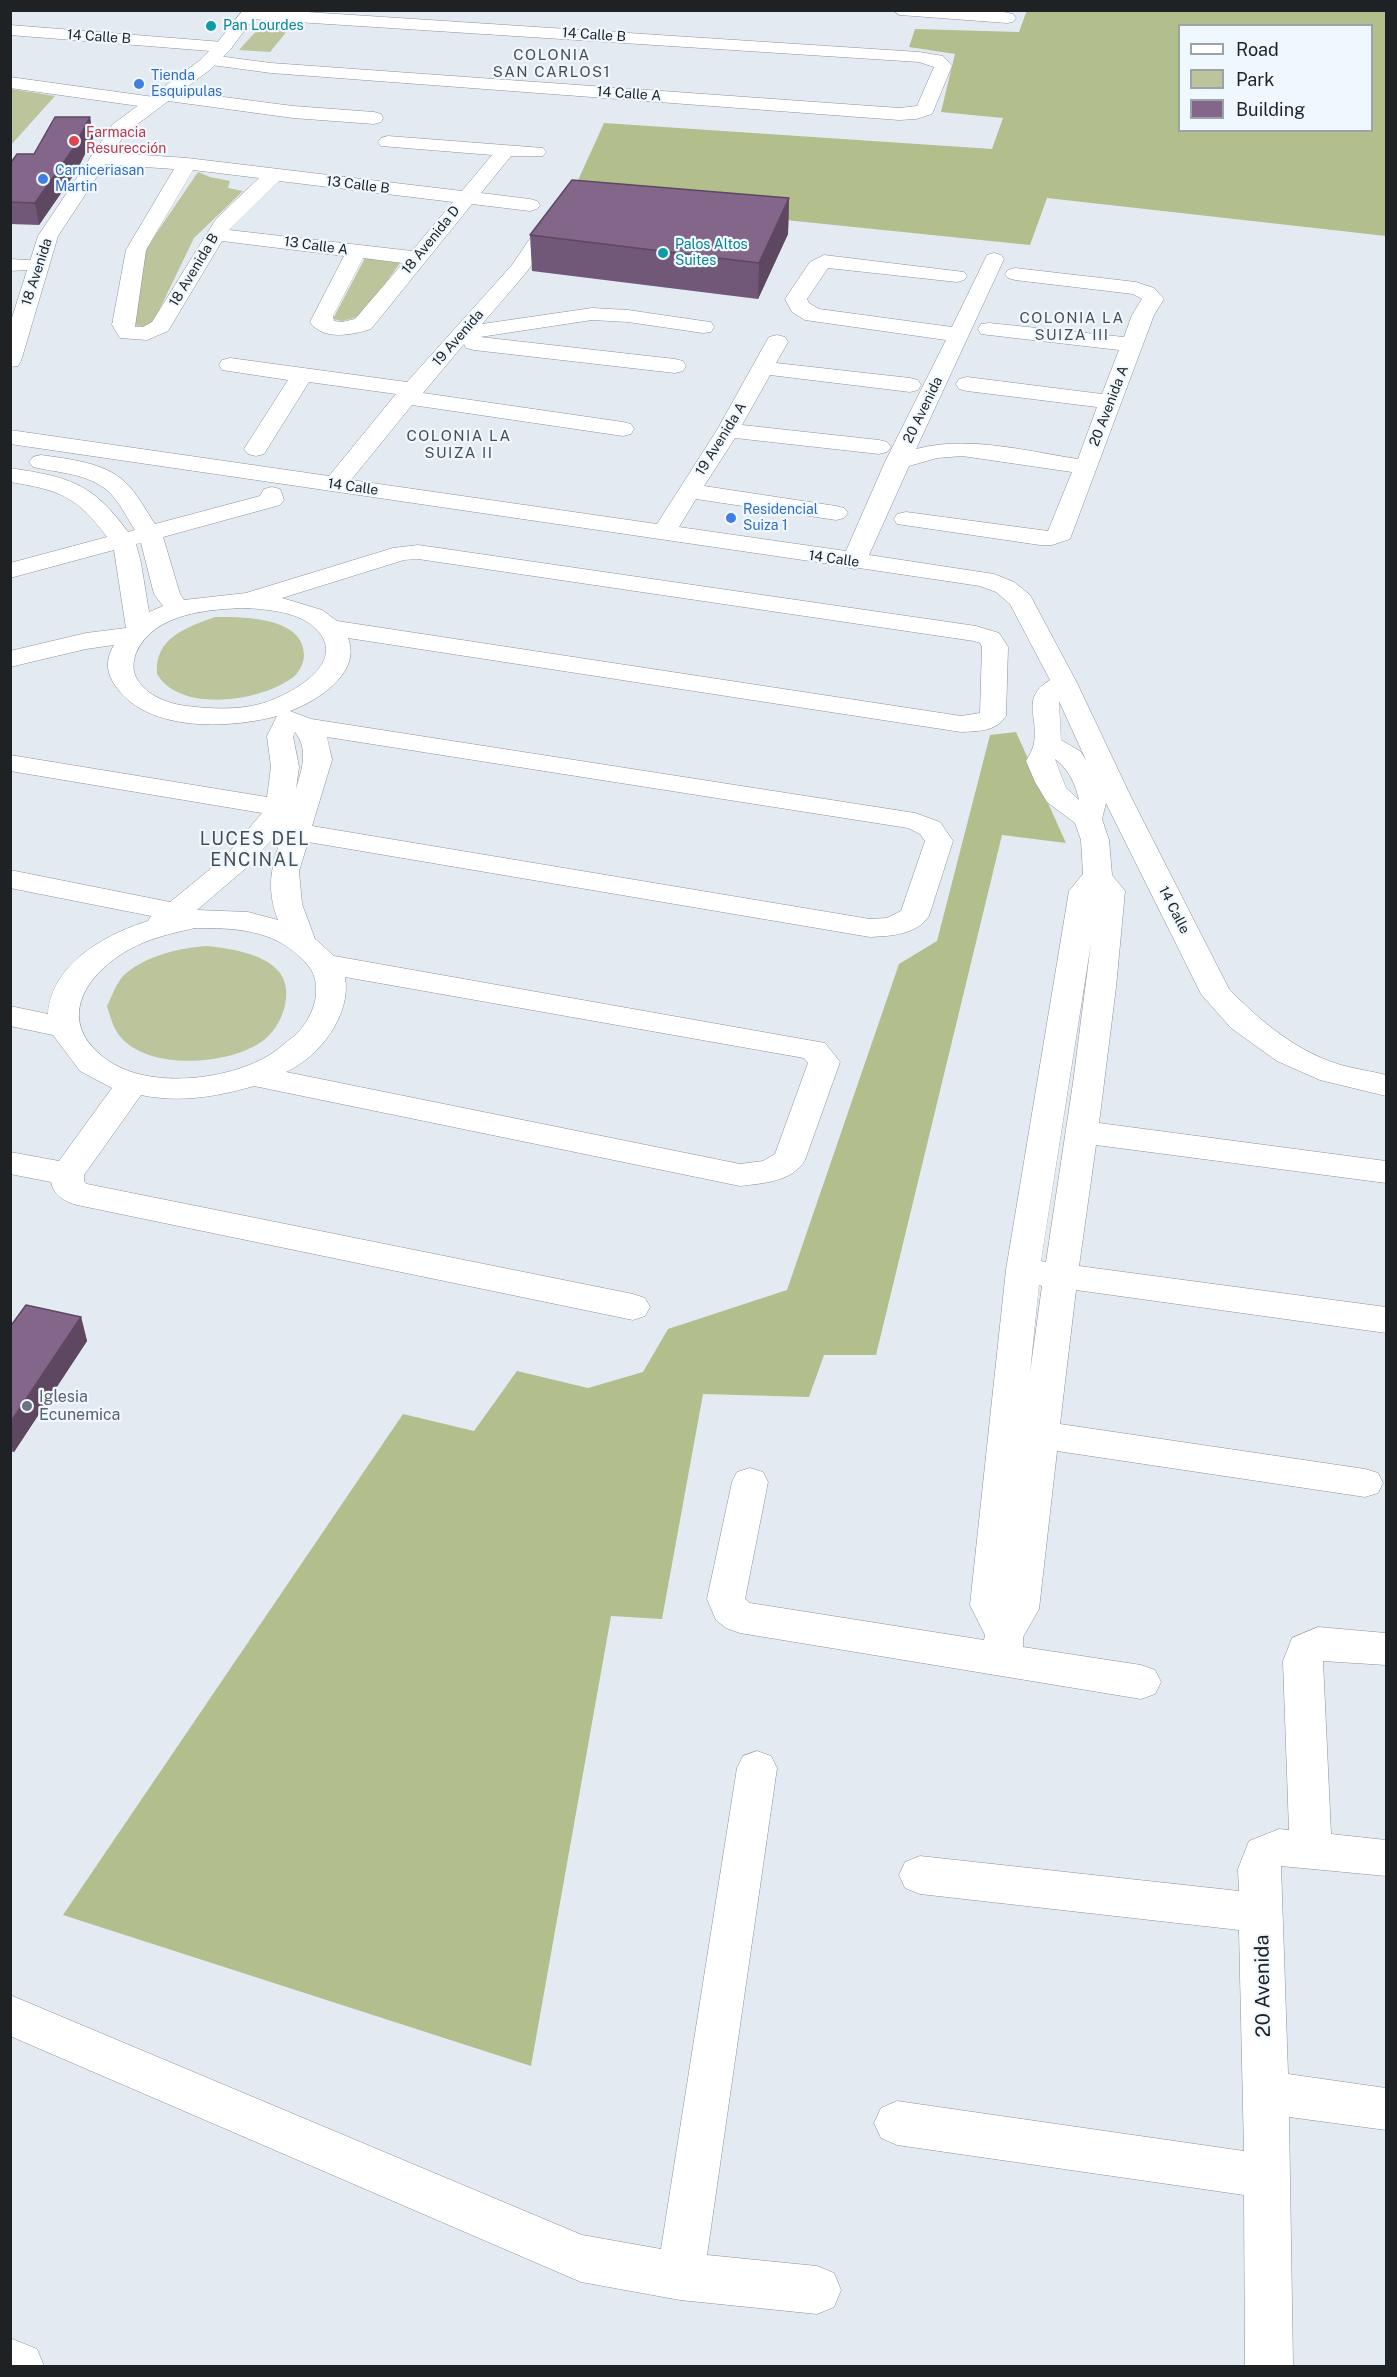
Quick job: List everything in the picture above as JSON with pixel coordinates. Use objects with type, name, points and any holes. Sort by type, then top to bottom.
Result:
[{"type":"street","points":[[900,10],[1007,18]]},
{"type":"street","name":"18 Avenida","points":[[10,361],[48,236],[120,128],[213,57],[251,12]]},
{"type":"street","name":"14 Calle B","points":[[251,12],[937,60],[943,66],[925,110],[916,114]]},
{"type":"street","name":"14 Calle B","points":[[10,30],[213,57]]},
{"type":"street","name":"14 Calle A","points":[[213,57],[239,68],[271,68],[916,114]]},
{"type":"street","points":[[10,82],[158,99],[374,118]]},
{"type":"street","points":[[388,142],[536,152]]},
{"type":"street","points":[[433,161],[446,146]]},
{"type":"street","name":"18 Avenida D","points":[[356,252],[322,316],[321,322],[327,327],[354,327],[363,324],[506,150]]},
{"type":"street","name":"13 Calle B","points":[[102,155],[530,205]]},
{"type":"street","name":"18 Avenida B","points":[[187,164],[136,250],[123,325],[128,333],[147,334],[160,326],[223,223],[275,174]]},
{"type":"street","points":[[405,191],[419,176]]},
{"type":"street","name":"19 Avenida","points":[[335,484],[410,393],[519,269],[563,202]]},
{"type":"street","name":"13 Calle A","points":[[215,234],[416,258]]},
{"type":"street","name":"20 Avenida","points":[[854,562],[897,462],[960,335],[994,258]]},
{"type":"street","points":[[957,276],[824,261],[817,266],[796,299],[800,307],[813,315],[960,335]]},
{"type":"street","points":[[10,265],[36,271]]},
{"type":"street","points":[[10,277],[36,271]]},
{"type":"street","name":"20 Avenida A","points":[[973,554],[1052,538],[1061,534],[1143,315],[1153,299],[1146,292],[1136,288],[1015,274]]},
{"type":"street","points":[[461,334],[592,314],[628,316],[703,327]]},
{"type":"street","points":[[603,357],[628,316]]},
{"type":"street","points":[[989,329],[1133,345]]},
{"type":"street","points":[[461,334],[675,366]]},
{"type":"street","name":"19 Avenida A","points":[[663,533],[728,430],[777,342]]},
{"type":"street","points":[[230,365],[623,429]]},
{"type":"street","points":[[764,368],[910,385]]},
{"type":"street","points":[[256,449],[302,375]]},
{"type":"street","points":[[967,384],[1110,402]]},
{"type":"street","points":[[728,430],[879,447]]},
{"type":"street","name":"14 Calle","points":[[10,437],[854,562],[973,554],[985,579],[1005,587],[1021,600],[1216,994],[1242,1021],[1288,1054],[1331,1073],[1386,1085]]},
{"type":"street","points":[[897,462],[936,451],[962,449],[1086,467]]},
{"type":"street","points":[[10,457],[73,467],[99,476],[117,487],[150,534],[167,594],[178,610]]},
{"type":"street","points":[[53,482],[73,467]]},
{"type":"street","points":[[10,476],[53,482],[74,491],[101,515],[122,540],[127,553],[137,633],[122,653],[120,671],[129,689],[148,704],[177,713],[210,717],[246,714],[291,717],[915,821],[930,828],[939,841],[914,916],[893,927],[870,928],[287,819],[10,763]]},
{"type":"street","points":[[688,491],[837,513]]},
{"type":"street","points":[[10,571],[272,500],[272,494]]},
{"type":"street","points":[[906,519],[973,554]]},
{"type":"street","points":[[248,600],[402,553],[418,552],[976,634],[990,638],[995,647],[993,716],[983,723],[961,724],[328,627]]},
{"type":"street","points":[[10,659],[86,640],[137,633],[178,610],[216,601],[248,600],[281,603],[309,613],[328,627],[336,640],[338,655],[333,669],[321,683],[303,696],[280,736],[285,767],[287,904],[301,940]]},
{"type":"street","points":[[1003,1648],[989,1605],[1023,1270],[1089,964],[1110,891],[1098,876],[1095,840],[1088,819],[1058,800],[1047,781],[1040,761],[1048,743],[1045,703],[1049,692],[1064,683]]},
{"type":"street","points":[[10,879],[164,920],[235,919],[272,926],[301,940],[325,964],[333,994],[323,1025],[295,1054],[254,1076],[213,1087],[171,1089],[132,1084],[99,1070],[75,1051],[63,1027],[63,1003],[74,979],[94,958],[122,940],[164,920],[205,890],[287,819]]},
{"type":"street","points":[[254,1076],[740,1175],[771,1171],[789,1160],[824,1062],[814,1050],[325,964]]},
{"type":"street","points":[[1003,1648],[1020,1609],[1060,1276],[1083,1132],[1089,964]]},
{"type":"street","points":[[10,1016],[63,1027]]},
{"type":"street","points":[[132,1084],[67,1174],[68,1186],[77,1193],[633,1307]]},
{"type":"street","points":[[1083,1132],[1386,1172]]},
{"type":"street","points":[[10,1162],[67,1174]]},
{"type":"street","points":[[1023,1270],[1386,1320]]},
{"type":"street","points":[[1042,1435],[1365,1483]]},
{"type":"street","points":[[750,1482],[726,1599],[730,1609],[740,1617],[1003,1648],[1142,1682]]},
{"type":"street","points":[[1311,1849],[1303,1661],[1306,1649],[1318,1642],[1386,1649]]},
{"type":"street","points":[[680,2276],[757,1768]]},
{"type":"street","points":[[1262,1913],[1259,1869],[1264,1854],[1279,1847],[1386,1858]]},
{"type":"street","name":"20 Avenida","points":[[920,1875],[1262,1913],[1269,2367]]},
{"type":"street","points":[[10,2015],[582,2258],[680,2276],[817,2290]]},
{"type":"street","points":[[1266,2092],[1386,2109]]},
{"type":"street","points":[[897,2123],[1265,2176]]},
{"type":"street","points":[[10,2362],[20,2367]]},
{"type":"green space","points":[[1027,10],[1386,11],[1386,236],[1047,198],[1030,245],[570,198],[604,123],[992,149],[1003,118],[941,112],[955,54],[909,47],[915,29],[1019,32]]},
{"type":"green space","points":[[259,28],[288,30],[270,52],[239,50]]},
{"type":"green space","points":[[10,89],[55,96],[11,145]]},
{"type":"green space","points":[[198,172],[230,181],[228,188],[243,191],[194,238],[151,327],[130,325],[147,247]]},
{"type":"green space","points":[[365,258],[400,263],[362,316],[342,321],[333,319]]},
{"type":"green space","points":[[215,617],[269,621],[294,633],[301,642],[304,655],[299,671],[278,686],[241,698],[201,699],[183,694],[168,686],[157,674],[157,662],[161,651],[174,636]]},
{"type":"green space","points":[[1016,732],[1066,843],[1002,835],[876,1355],[824,1355],[809,1397],[703,1394],[662,1619],[611,1616],[531,2066],[63,1915],[403,1414],[474,1431],[517,1371],[588,1388],[643,1372],[668,1329],[787,1290],[899,964],[937,941],[990,735]]},
{"type":"green space","points":[[207,946],[250,954],[274,967],[282,977],[286,989],[285,1005],[275,1028],[264,1040],[250,1048],[232,1055],[211,1059],[190,1061],[169,1059],[149,1055],[132,1047],[117,1032],[107,1006],[123,976],[141,963],[162,954]]},
{"type":"building","points":[[55,117],[90,117],[73,149],[35,203],[10,202],[10,164],[17,154],[34,154]]},
{"type":"building","points":[[572,180],[789,198],[759,263],[530,235]]},
{"type":"building","points":[[26,1305],[81,1317],[10,1423],[10,1327]]},
{"type":"place","name":"Pan Lourdes","points":[[211,26]]},
{"type":"place","name":"Tienda Esquipulas","points":[[139,84]]},
{"type":"place","name":"Farmacia Resurección","points":[[74,141]]},
{"type":"place","name":"Carniceriasan Martin","points":[[43,179]]},
{"type":"place","name":"Palos Altos Suites","points":[[663,253]]},
{"type":"place","name":"Residencial Suiza 1","points":[[731,518]]},
{"type":"place","name":"Iglesia Ecunemica","points":[[27,1406]]},
{"type":"district","name":"COLONIA SAN CARLOS1","points":[[552,64]]},
{"type":"district","name":"COLONIA LA SUIZA III","points":[[1072,326]]},
{"type":"district","name":"COLONIA LA SUIZA II","points":[[459,444]]},
{"type":"district","name":"LUCES DEL ENCINAL","points":[[255,849]]}]
